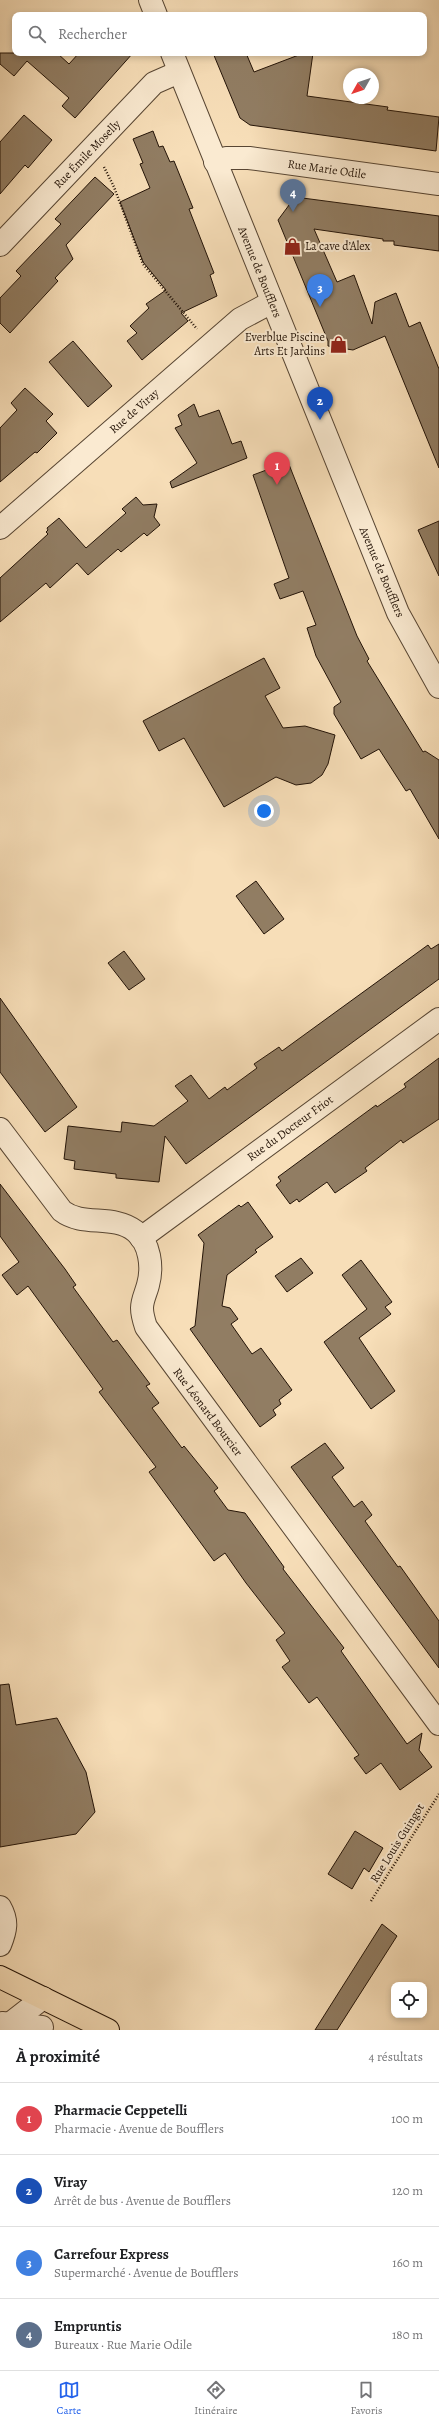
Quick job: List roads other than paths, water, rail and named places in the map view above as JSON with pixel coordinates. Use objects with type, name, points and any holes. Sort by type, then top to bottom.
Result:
[{"type":"main road","points":[[0,1977],[108,2030]]},
{"type":"street","points":[[150,0],[155,12]]},
{"type":"street","name":"Avenue de Boufflers","points":[[175,62],[398,613],[439,687]]},
{"type":"street","name":"Rue Émile Moselly","points":[[0,244],[175,62]]},
{"type":"street","name":"Rue Marie Odile","points":[[215,162],[226,158],[250,158],[439,184]]},
{"type":"street","name":"Rue de Viray","points":[[0,528],[247,313],[272,302]]},
{"type":"street","name":"Rue du Docteur Friot","points":[[141,1238],[439,1019]]},
{"type":"street","name":"Rue Léonard Bourcier","points":[[0,1129],[62,1211],[74,1217],[121,1223],[132,1228],[141,1238],[146,1246],[151,1265],[142,1308],[146,1326],[439,1724]]},
{"type":"street","points":[[0,1907],[6,1922],[6,1931],[0,1945]]},
{"type":"street","points":[[4,2026],[43,1998]]},
{"type":"street","points":[[4,2026],[41,2029],[43,1998]]},
{"type":"place","name":"Empruntis","points":[[293,212]]},
{"type":"place","name":"La cave d’Alex","points":[[292,246]]},
{"type":"place","name":"Carrefour Express","points":[[320,307]]},
{"type":"place","name":"Everblue Piscine Arts Et Jardins","points":[[338,344]]},
{"type":"place","name":"Viray","points":[[320,420]]},
{"type":"place","name":"Pharmacie Ceppetelli","points":[[277,485]]}]
